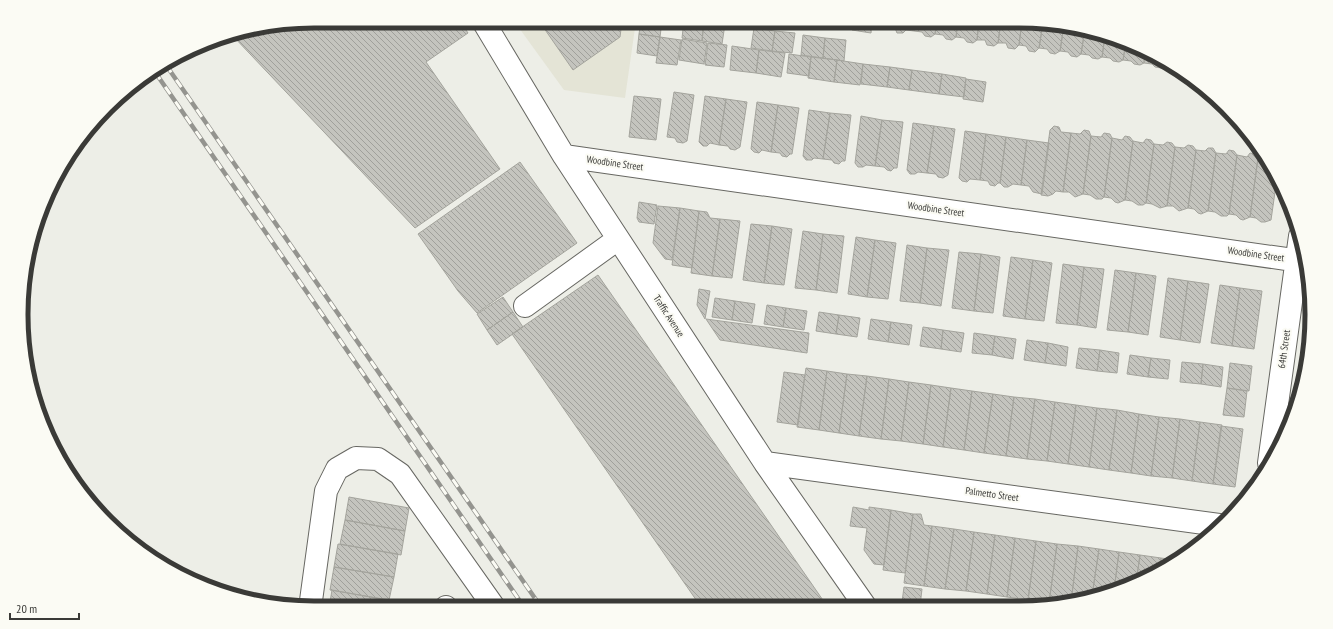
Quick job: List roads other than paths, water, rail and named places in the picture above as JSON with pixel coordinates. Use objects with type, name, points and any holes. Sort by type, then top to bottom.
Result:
[{"type":"street","name":"Traffic Avenue","points":[[488,28],[564,156],[618,239],[765,463],[862,601]]},
{"type":"street","name":"Woodbine Street","points":[[564,156],[1299,261]]},
{"type":"street","points":[[525,306],[618,239]]},
{"type":"street","name":"64th Street","points":[[1271,449],[1301,268]]},
{"type":"street","points":[[311,601],[326,491],[337,469],[356,458],[378,459],[400,474],[490,601]]},
{"type":"street","name":"Palmetto Street","points":[[765,463],[1213,524]]},
{"type":"railway","points":[[168,68],[537,601]]},
{"type":"railway","points":[[157,75],[520,601]]}]
